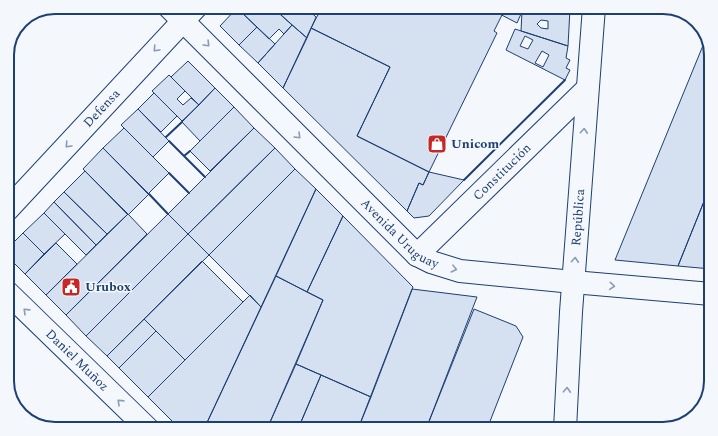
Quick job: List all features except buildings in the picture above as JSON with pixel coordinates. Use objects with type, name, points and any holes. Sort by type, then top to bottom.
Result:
[{"type":"street","name":"Defensa","points":[[14,202],[181,14]]},
{"type":"street","name":"Avenida Uruguay","points":[[185,14],[417,255],[430,262],[460,270],[704,293]]},
{"type":"street","name":"República","points":[[565,422],[587,89],[593,14]]},
{"type":"street","name":"Constitución","points":[[417,255],[587,89]]},
{"type":"street","name":"Daniel Muñoz","points":[[14,299],[141,422]]},
{"type":"wall","points":[[464,180],[565,80]]},
{"type":"wall","points":[[166,137],[182,122]]},
{"type":"wall","points":[[169,141],[205,177]]},
{"type":"wall","points":[[184,156],[190,151]]},
{"type":"wall","points":[[169,173],[189,193]]},
{"type":"wall","points":[[149,194],[168,214]]},
{"type":"place","name":"Unicom","points":[[437,144]]},
{"type":"place","name":"Urubox","points":[[71,287]]}]
